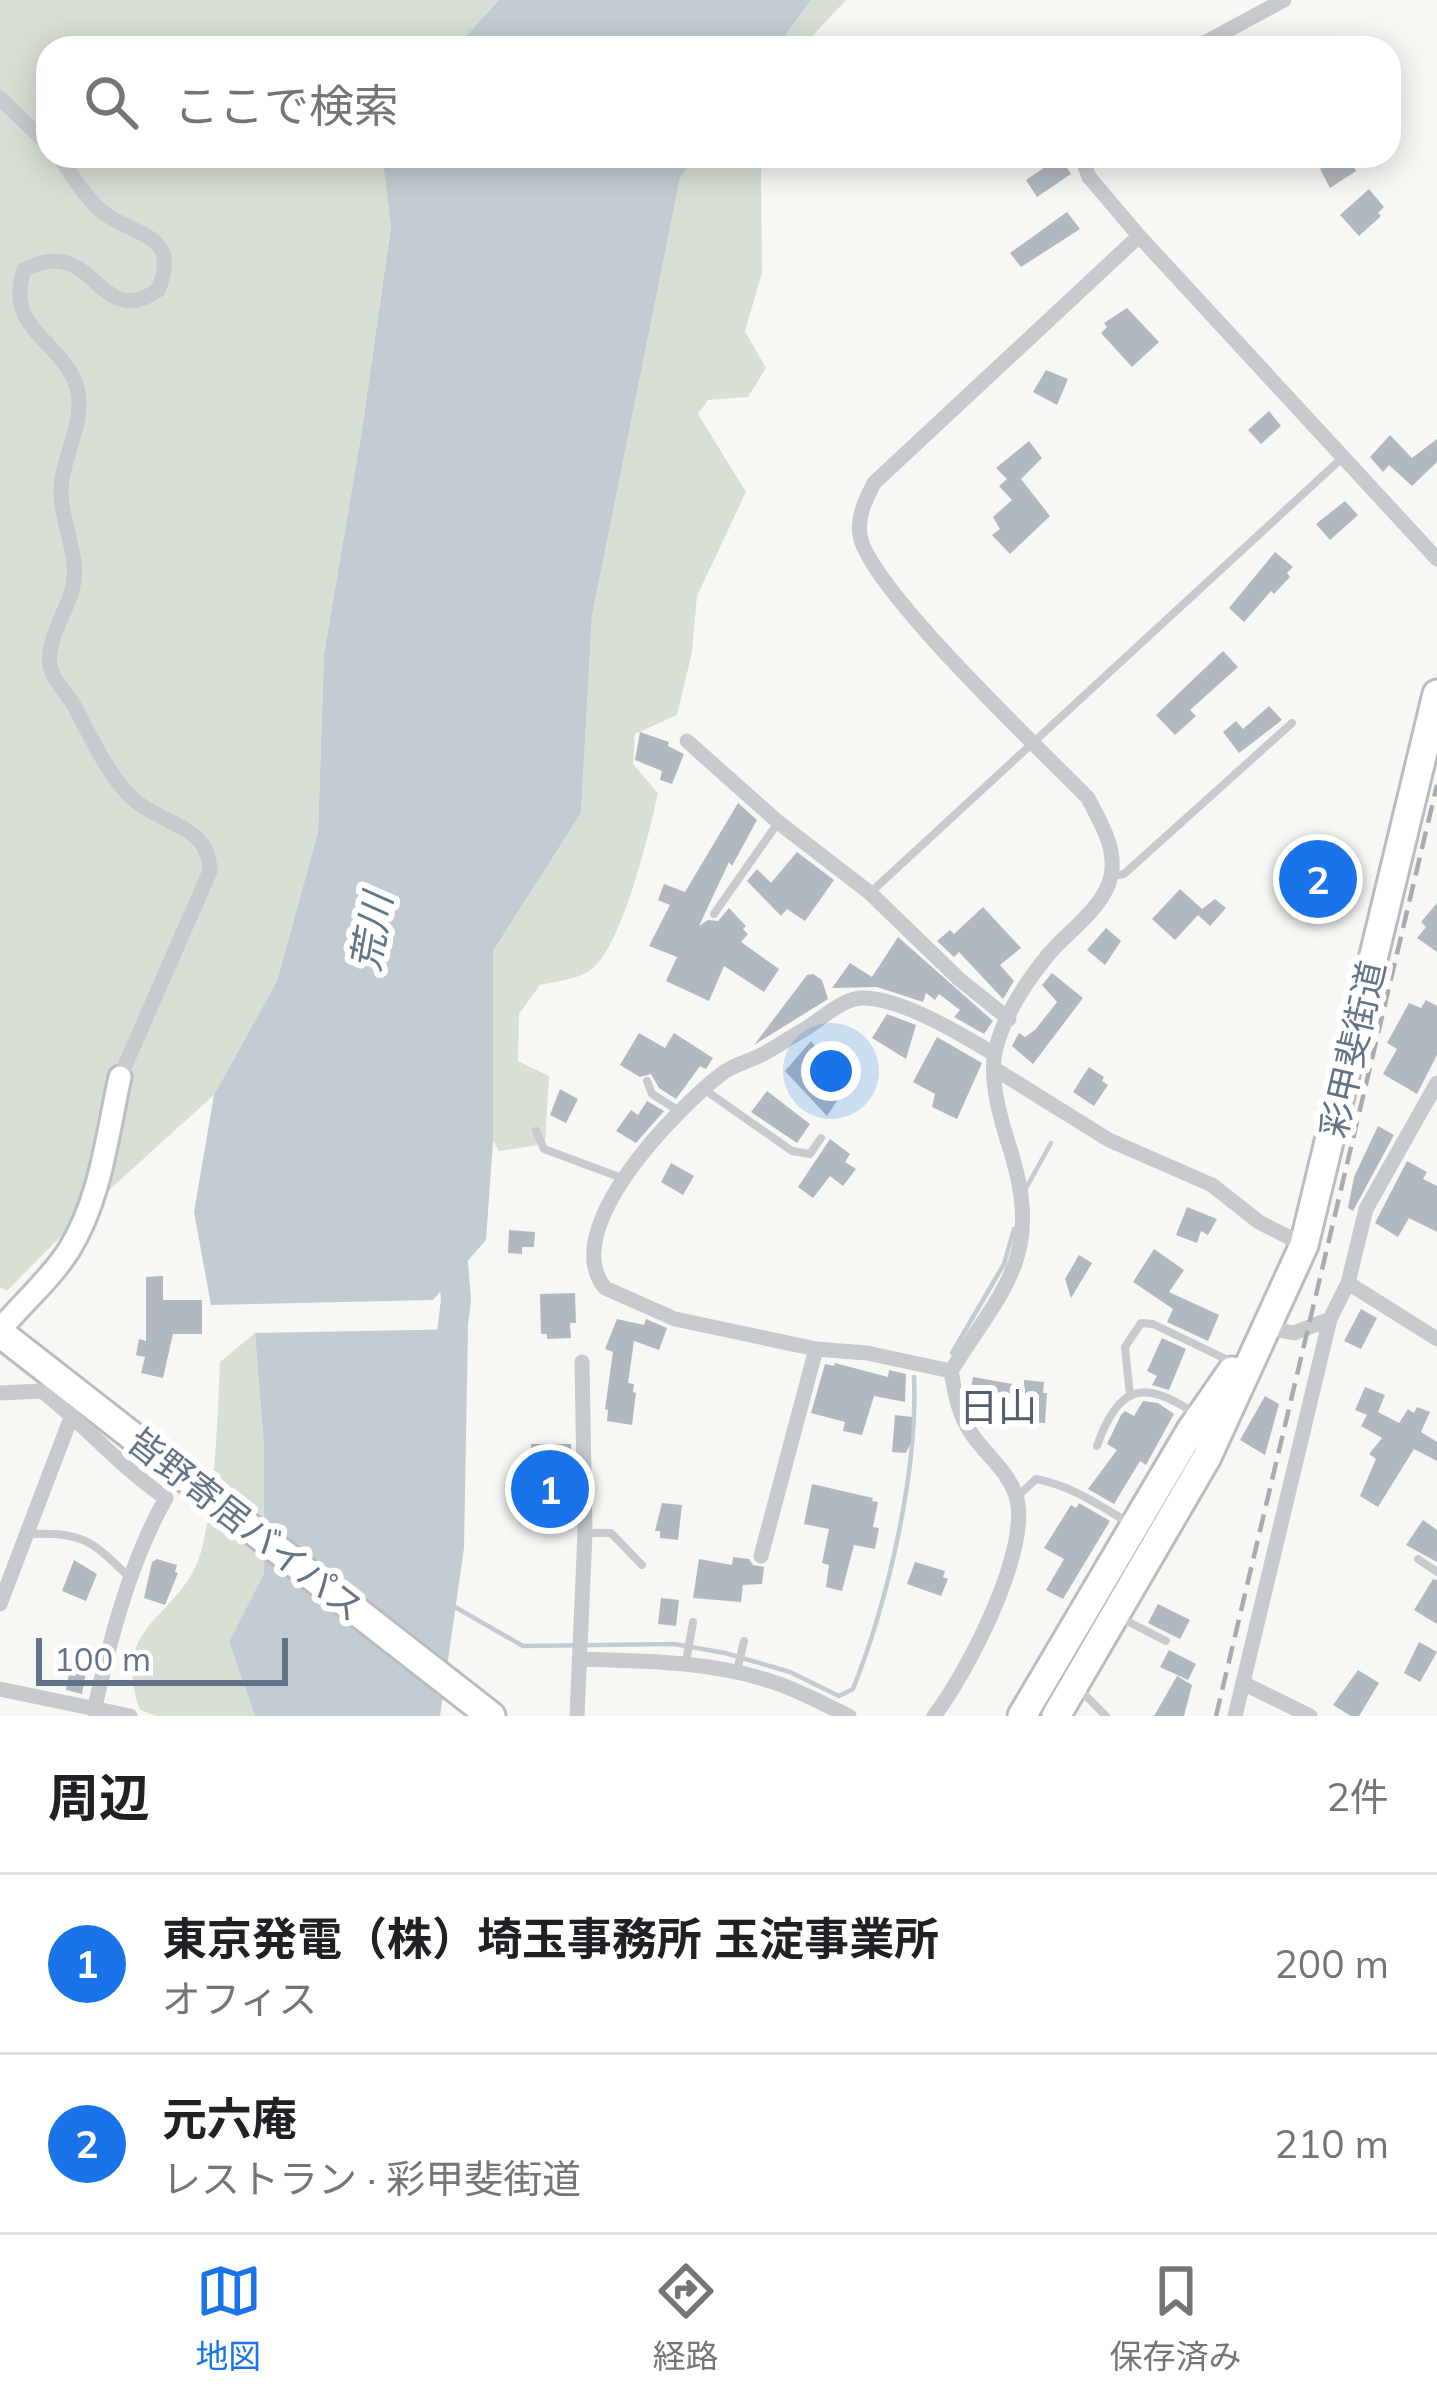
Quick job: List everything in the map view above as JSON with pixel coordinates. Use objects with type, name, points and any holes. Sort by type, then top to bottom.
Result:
[{"type":"highway","name":"彩甲斐街道","points":[[1056,1716],[1207,1457],[1304,1245],[1437,694]]},
{"type":"highway","name":"彩甲斐街道","points":[[1022,1716],[1200,1417],[1265,1327]]},
{"type":"highway","name":"皆野寄居バイパス","points":[[0,1331],[491,1716]]},
{"type":"street","points":[[1217,36],[1284,0]]},
{"type":"street","points":[[0,98],[36,134]]},
{"type":"street","points":[[0,1331],[67,1254],[83,1224],[96,1190],[120,1077],[210,871],[209,852],[197,836],[160,818],[128,794],[49,668],[76,570],[61,493],[78,396],[70,374],[27,321],[19,285],[24,270],[55,259],[79,266],[102,289],[128,303],[158,290],[165,263],[161,248],[148,234],[98,208],[68,168]]},
{"type":"street","points":[[1086,168],[1139,236],[1437,559]]},
{"type":"street","points":[[934,1716],[979,1639],[1015,1550],[1020,1518],[1017,1496],[965,1422],[951,1371],[1011,1275],[1023,1238],[1025,1205],[1001,1120],[995,1061],[1016,1001],[1048,956],[1101,899],[1111,877],[1106,833],[1088,798],[907,609],[869,560],[860,536],[860,513],[874,483],[1139,236]]},
{"type":"street","points":[[687,741],[778,822],[870,893],[959,979],[1009,1019]]},
{"type":"street","points":[[951,1371],[675,1319],[605,1288],[597,1278],[597,1234],[622,1178],[680,1112],[730,1068],[846,1002],[859,998],[939,1021],[1109,1140],[1212,1186],[1259,1222],[1304,1245]]},
{"type":"street","points":[[1234,1716],[1330,1319],[1348,1283],[1366,1209],[1437,1083]]},
{"type":"street","points":[[1348,1283],[1437,1339]]},
{"type":"street","points":[[1265,1327],[1294,1333],[1330,1319]]},
{"type":"street","points":[[761,1556],[816,1349]]},
{"type":"street","points":[[578,1716],[586,1533],[582,1362]]},
{"type":"street","points":[[0,1394],[42,1391],[123,1468],[166,1498],[131,1580],[94,1711]]},
{"type":"street","points":[[0,1604],[72,1415]]},
{"type":"street","points":[[579,1659],[686,1663],[736,1672],[771,1681],[848,1716]]},
{"type":"street","points":[[1243,1683],[1310,1716]]},
{"type":"street","points":[[0,1689],[130,1716]]},
{"type":"lane","points":[[870,893],[1342,458]]},
{"type":"lane","points":[[1111,877],[1124,874],[1292,723]]},
{"type":"lane","points":[[714,914],[778,822]]},
{"type":"lane","points":[[647,1081],[652,1094],[680,1112]]},
{"type":"lane","points":[[704,1089],[792,1151],[810,1154],[821,1138]]},
{"type":"lane","points":[[536,1131],[544,1148],[622,1178]]},
{"type":"lane","points":[[1130,1396],[1125,1347],[1141,1323],[1153,1324],[1237,1364]]},
{"type":"lane","points":[[1097,1446],[1130,1396],[1152,1389],[1200,1417]]},
{"type":"lane","points":[[1017,1496],[1036,1479],[1043,1480],[1068,1487],[1134,1526]]},
{"type":"lane","points":[[586,1533],[610,1533],[642,1565]]},
{"type":"lane","points":[[28,1534],[83,1537],[131,1580]]},
{"type":"lane","points":[[1418,1559],[1437,1572]]},
{"type":"lane","points":[[1088,1601],[1166,1641]]},
{"type":"lane","points":[[686,1663],[693,1622]]},
{"type":"lane","points":[[736,1672],[744,1641]]},
{"type":"lane","points":[[1074,1685],[1106,1716]]},
{"type":"shaded area","points":[[0,0],[499,0],[466,36],[36,36],[36,168],[384,168],[391,225],[324,654],[318,832],[277,981],[214,1095],[87,1210],[7,1291],[0,1287]]},
{"type":"shaded area","points":[[811,0],[846,0],[812,36],[785,36]]},
{"type":"shaded area","points":[[688,168],[761,168],[762,273],[745,331],[766,368],[748,397],[708,400],[698,414],[746,492],[697,596],[692,652],[677,715],[635,734],[633,764],[658,793],[614,936],[593,968],[575,978],[540,985],[519,1014],[518,1061],[549,1076],[545,1144],[499,1151],[493,1141],[493,951],[581,813],[592,616],[680,178]]},
{"type":"shaded area","points":[[255,1333],[264,1447],[264,1573],[229,1642],[255,1716],[157,1716],[140,1710],[133,1680],[134,1656],[152,1622],[193,1572],[202,1548],[213,1479],[220,1362]]},
{"type":"water","points":[[499,0],[811,0],[785,36],[466,36]]},
{"type":"water","points":[[384,168],[688,168],[680,178],[592,616],[581,813],[493,951],[493,1141],[486,1240],[433,1300],[211,1305],[194,1212],[214,1095],[277,981],[318,832],[324,654],[391,226]]},
{"type":"water","points":[[468,1329],[464,1548],[440,1716],[255,1716],[229,1642],[264,1573],[264,1447],[255,1333]]},
{"type":"building","points":[[1044,168],[1067,168],[1071,174],[1037,197],[1026,180]]},
{"type":"building","points":[[1354,168],[1356,171],[1330,188],[1320,169]]},
{"type":"building","points":[[1369,189],[1384,207],[1378,213],[1381,216],[1359,236],[1340,215]]},
{"type":"building","points":[[1067,212],[1080,229],[1021,267],[1010,253]]},
{"type":"building","points":[[1127,308],[1159,342],[1132,367],[1101,333],[1107,327],[1104,323]]},
{"type":"building","points":[[1046,370],[1068,379],[1057,405],[1033,392]]},
{"type":"building","points":[[1269,411],[1281,426],[1261,444],[1248,430]]},
{"type":"building","points":[[1390,435],[1412,458],[1437,439],[1437,462],[1412,486],[1389,465],[1383,472],[1370,457]]},
{"type":"building","points":[[1029,441],[1042,458],[1021,479],[1050,516],[1010,554],[992,535],[1000,529],[993,517],[1012,500],[999,486],[1007,479],[996,468]]},
{"type":"building","points":[[1345,501],[1358,515],[1330,540],[1316,524]]},
{"type":"building","points":[[1275,552],[1293,567],[1287,573],[1290,577],[1244,622],[1229,608]]},
{"type":"building","points":[[1223,651],[1238,667],[1190,710],[1196,716],[1175,735],[1156,715]]},
{"type":"building","points":[[1269,706],[1282,720],[1239,753],[1223,732],[1236,721],[1243,729]]},
{"type":"building","points":[[640,732],[669,742],[668,746],[684,754],[672,784],[660,780],[662,771],[635,760]]},
{"type":"building","points":[[738,803],[757,820],[732,866],[729,862],[699,926],[718,921],[729,908],[746,926],[743,929],[748,934],[741,942],[779,969],[764,992],[724,966],[709,1001],[666,981],[677,957],[649,946],[670,905],[658,900],[664,884],[685,892]]},
{"type":"building","points":[[797,852],[834,880],[805,921],[787,909],[781,916],[747,881],[757,869],[771,883]]},
{"type":"building","points":[[1293,870],[1325,911],[1308,924],[1275,883]]},
{"type":"building","points":[[1180,889],[1202,909],[1215,899],[1226,908],[1210,926],[1198,915],[1175,940],[1152,919]]},
{"type":"building","points":[[1437,903],[1437,952],[1417,938],[1426,927],[1421,922]]},
{"type":"building","points":[[983,907],[1021,948],[1000,965],[1014,981],[1003,999],[959,952],[954,957],[937,941],[950,930],[954,934]]},
{"type":"building","points":[[1106,928],[1121,941],[1105,965],[1087,950]]},
{"type":"building","points":[[898,937],[993,1021],[984,1034],[954,1017],[960,1010],[939,994],[935,1000],[926,993],[923,1002],[877,987],[832,988],[850,963],[872,977]]},
{"type":"building","points":[[1052,973],[1083,998],[1033,1064],[1012,1046],[1019,1033],[1025,1037],[1035,1030],[1057,1002],[1042,985]]},
{"type":"building","points":[[807,975],[822,980],[828,999],[754,1045]]},
{"type":"building","points":[[1426,1000],[1437,1006],[1437,1055],[1417,1094],[1383,1074],[1397,1049],[1387,1043],[1409,1003],[1421,1008]]},
{"type":"building","points":[[887,1014],[916,1025],[906,1059],[872,1038]]},
{"type":"building","points":[[639,1033],[665,1048],[674,1033],[713,1058],[706,1069],[700,1066],[676,1099],[659,1088],[651,1074],[640,1077],[620,1065]]},
{"type":"building","points":[[937,1037],[982,1063],[957,1119],[932,1107],[935,1094],[913,1082]]},
{"type":"building","points":[[811,1041],[826,1061],[820,1066],[843,1081],[838,1089],[843,1092],[827,1116],[785,1071]]},
{"type":"building","points":[[1089,1067],[1108,1085],[1094,1106],[1073,1092]]},
{"type":"building","points":[[560,1089],[578,1099],[566,1123],[550,1115]]},
{"type":"building","points":[[767,1091],[810,1124],[797,1143],[751,1112]]},
{"type":"building","points":[[647,1101],[664,1111],[636,1143],[616,1131],[631,1110],[638,1115]]},
{"type":"building","points":[[1378,1126],[1394,1135],[1353,1211],[1348,1208],[1354,1177]]},
{"type":"building","points":[[830,1139],[850,1154],[845,1162],[856,1169],[843,1186],[830,1176],[813,1198],[798,1187]]},
{"type":"building","points":[[1407,1161],[1427,1172],[1423,1179],[1437,1186],[1437,1232],[1409,1218],[1398,1237],[1375,1223]]},
{"type":"building","points":[[671,1163],[694,1176],[683,1195],[661,1182]]},
{"type":"building","points":[[1187,1207],[1217,1219],[1208,1235],[1201,1231],[1197,1243],[1176,1235]]},
{"type":"building","points":[[509,1230],[535,1232],[534,1247],[522,1247],[522,1254],[508,1253]]},
{"type":"building","points":[[1154,1249],[1184,1270],[1169,1292],[1219,1315],[1208,1341],[1167,1322],[1173,1309],[1133,1282]]},
{"type":"building","points":[[1079,1255],[1092,1263],[1071,1298],[1065,1279]]},
{"type":"building","points":[[163,1276],[163,1300],[202,1300],[202,1334],[173,1334],[163,1378],[141,1373],[145,1357],[136,1355],[139,1339],[146,1341],[146,1277]]},
{"type":"building","points":[[575,1293],[576,1323],[570,1323],[571,1338],[547,1339],[547,1334],[541,1334],[540,1294]]},
{"type":"building","points":[[1361,1309],[1377,1318],[1361,1349],[1344,1341]]},
{"type":"building","points":[[617,1319],[644,1325],[646,1319],[667,1328],[659,1350],[634,1341],[628,1383],[634,1384],[636,1393],[632,1425],[607,1421],[605,1409],[613,1352],[605,1349]]},
{"type":"building","points":[[1162,1338],[1186,1349],[1169,1390],[1152,1385],[1157,1376],[1147,1371]]},
{"type":"building","points":[[825,1364],[888,1377],[889,1370],[906,1374],[905,1402],[874,1396],[862,1435],[843,1431],[845,1422],[811,1413]]},
{"type":"building","points":[[973,1377],[1024,1386],[1024,1380],[1044,1382],[1045,1423],[1018,1421],[1020,1403],[970,1394]]},
{"type":"building","points":[[1365,1387],[1385,1395],[1378,1412],[1399,1423],[1408,1409],[1430,1412],[1421,1432],[1437,1442],[1437,1461],[1414,1449],[1378,1507],[1360,1496],[1376,1459],[1369,1454],[1382,1438],[1361,1426],[1367,1415],[1355,1410]]},
{"type":"building","points":[[1265,1396],[1279,1404],[1265,1455],[1240,1440]]},
{"type":"building","points":[[1143,1401],[1158,1403],[1174,1414],[1146,1465],[1140,1461],[1114,1504],[1088,1489],[1117,1450],[1107,1444],[1121,1415],[1125,1411],[1134,1416]]},
{"type":"building","points":[[895,1415],[912,1417],[906,1453],[892,1452]]},
{"type":"building","points":[[531,1444],[571,1444],[571,1495],[562,1495],[562,1503],[530,1503]]},
{"type":"building","points":[[812,1484],[878,1502],[875,1549],[854,1545],[842,1591],[826,1587],[829,1565],[822,1563],[829,1529],[804,1524]]},
{"type":"building","points":[[662,1503],[682,1505],[678,1540],[660,1538],[660,1531],[655,1531]]},
{"type":"building","points":[[1079,1503],[1110,1521],[1063,1599],[1046,1590],[1064,1559],[1044,1548],[1071,1505],[1076,1508]]},
{"type":"building","points":[[1423,1520],[1437,1530],[1437,1562],[1406,1545]]},
{"type":"building","points":[[733,1557],[764,1567],[762,1584],[743,1585],[741,1602],[693,1598],[699,1559],[732,1565]]},
{"type":"building","points":[[74,1560],[97,1574],[86,1601],[62,1591]]},
{"type":"building","points":[[152,1562],[177,1565],[165,1605],[144,1598]]},
{"type":"building","points":[[915,1562],[945,1571],[943,1577],[948,1579],[941,1596],[907,1584]]},
{"type":"building","points":[[1433,1579],[1437,1580],[1437,1624],[1414,1610]]},
{"type":"building","points":[[661,1598],[679,1600],[676,1626],[658,1624]]},
{"type":"building","points":[[1158,1604],[1190,1620],[1180,1639],[1148,1623]]},
{"type":"building","points":[[1419,1642],[1437,1652],[1420,1682],[1404,1673]]},
{"type":"building","points":[[1169,1650],[1196,1664],[1188,1680],[1160,1667]]},
{"type":"building","points":[[71,1662],[87,1666],[82,1694],[66,1690]]},
{"type":"building","points":[[1358,1670],[1379,1683],[1359,1716],[1351,1716],[1333,1705]]},
{"type":"building","points":[[1177,1676],[1192,1685],[1184,1716],[1154,1716]]},
{"type":"waterway","points":[[1025,1190],[1051,1143]]},
{"type":"waterway","points":[[952,1353],[1004,1264],[1014,1229]]},
{"type":"waterway","name":"荒川","points":[[448,1365],[456,1300],[451,1240]]},
{"type":"waterway","points":[[455,1607],[523,1646],[674,1644],[790,1672],[839,1696],[853,1689],[898,1536],[911,1453],[914,1377]]},
{"type":"railway","points":[[1216,1716],[1437,785]]},
{"type":"place","name":"元六庵","points":[[1318,879]]},
{"type":"place","name":"東京発電（株）埼玉事務所 玉淀事業所","points":[[550,1489]]},
{"type":"district","name":"日山","points":[[998,1406]]}]
